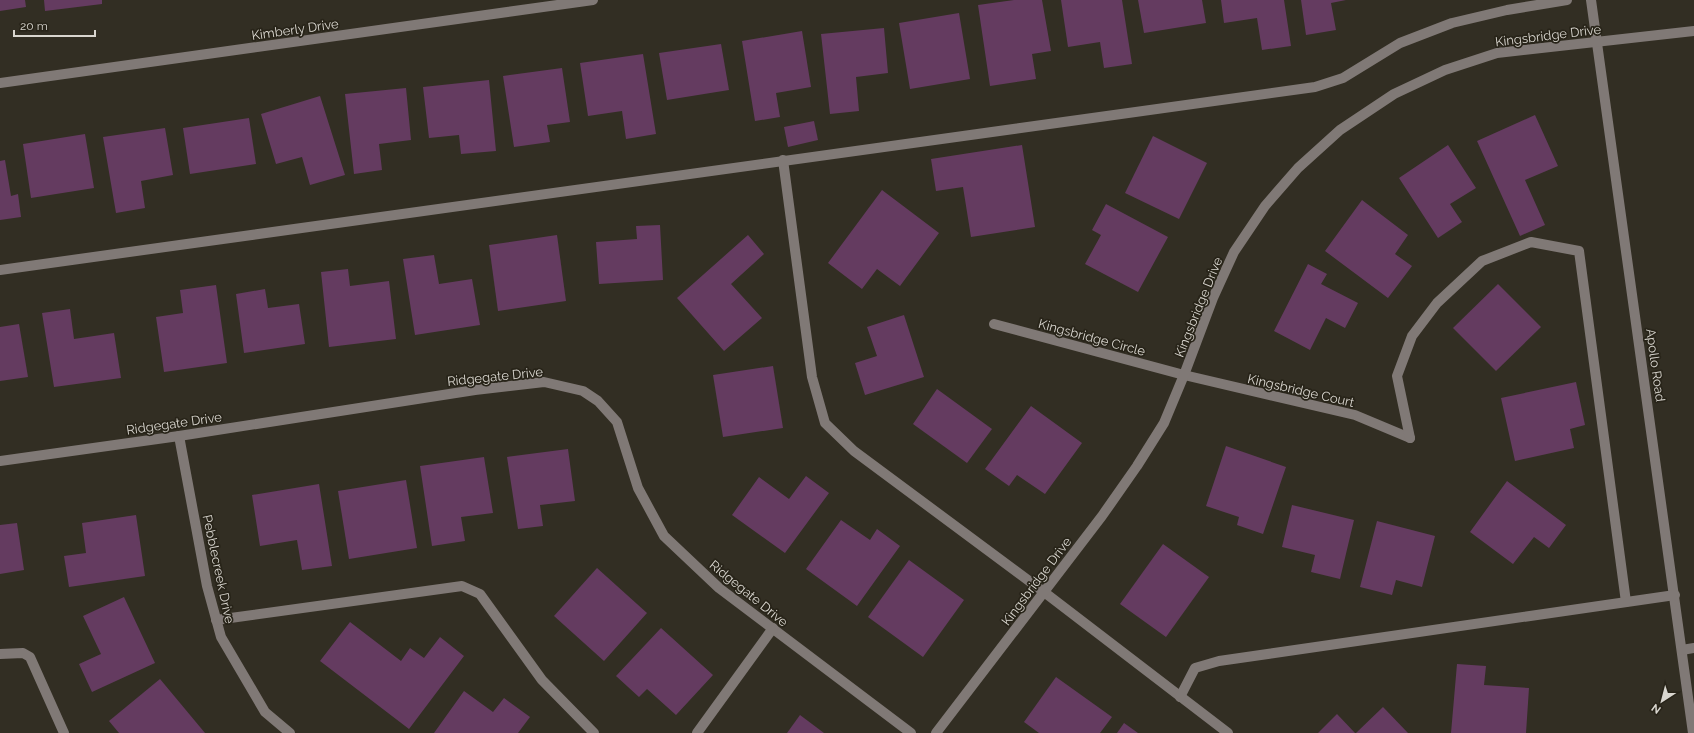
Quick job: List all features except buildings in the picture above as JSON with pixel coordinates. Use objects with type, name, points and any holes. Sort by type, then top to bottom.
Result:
[{"type":"street","name":"Kimberly Drive","points":[[0,83],[593,0]]},
{"type":"street","points":[[0,270],[1315,87],[1343,78],[1400,43],[1452,23],[1500,11],[1567,0]]},
{"type":"street","name":"Apollo Road","points":[[1591,0],[1693,733]]},
{"type":"street","name":"Kingsbridge Drive","points":[[936,733],[1138,466],[1164,423],[1213,298],[1234,252],[1265,206],[1298,168],[1340,130],[1394,94],[1445,70],[1498,53],[1694,31]]},
{"type":"street","points":[[783,160],[812,378],[825,423],[860,456],[1044,592],[1228,733]]},
{"type":"street","name":"Kingsbridge Court","points":[[1184,375],[1355,415],[1410,438],[1398,376],[1412,336],[1438,303],[1482,261],[1531,242],[1579,251],[1626,602]]},
{"type":"street","name":"Kingsbridge Circle","points":[[994,324],[1184,375]]},
{"type":"street","name":"Ridgegate Drive","points":[[0,461],[179,436],[475,390],[544,382],[582,391],[598,401],[617,422],[638,488],[664,536],[719,588],[911,733]]},
{"type":"street","name":"Pebblecreek Drive","points":[[179,436],[207,586],[221,637],[265,712],[290,733]]},
{"type":"street","points":[[216,620],[462,586],[480,594],[542,680],[594,733]]},
{"type":"street","points":[[1180,697],[1195,668],[1219,661],[1675,595]]},
{"type":"street","points":[[697,733],[773,628]]},
{"type":"street","points":[[1682,650],[1694,648]]},
{"type":"street","points":[[0,654],[23,653],[30,657],[64,733]]}]
